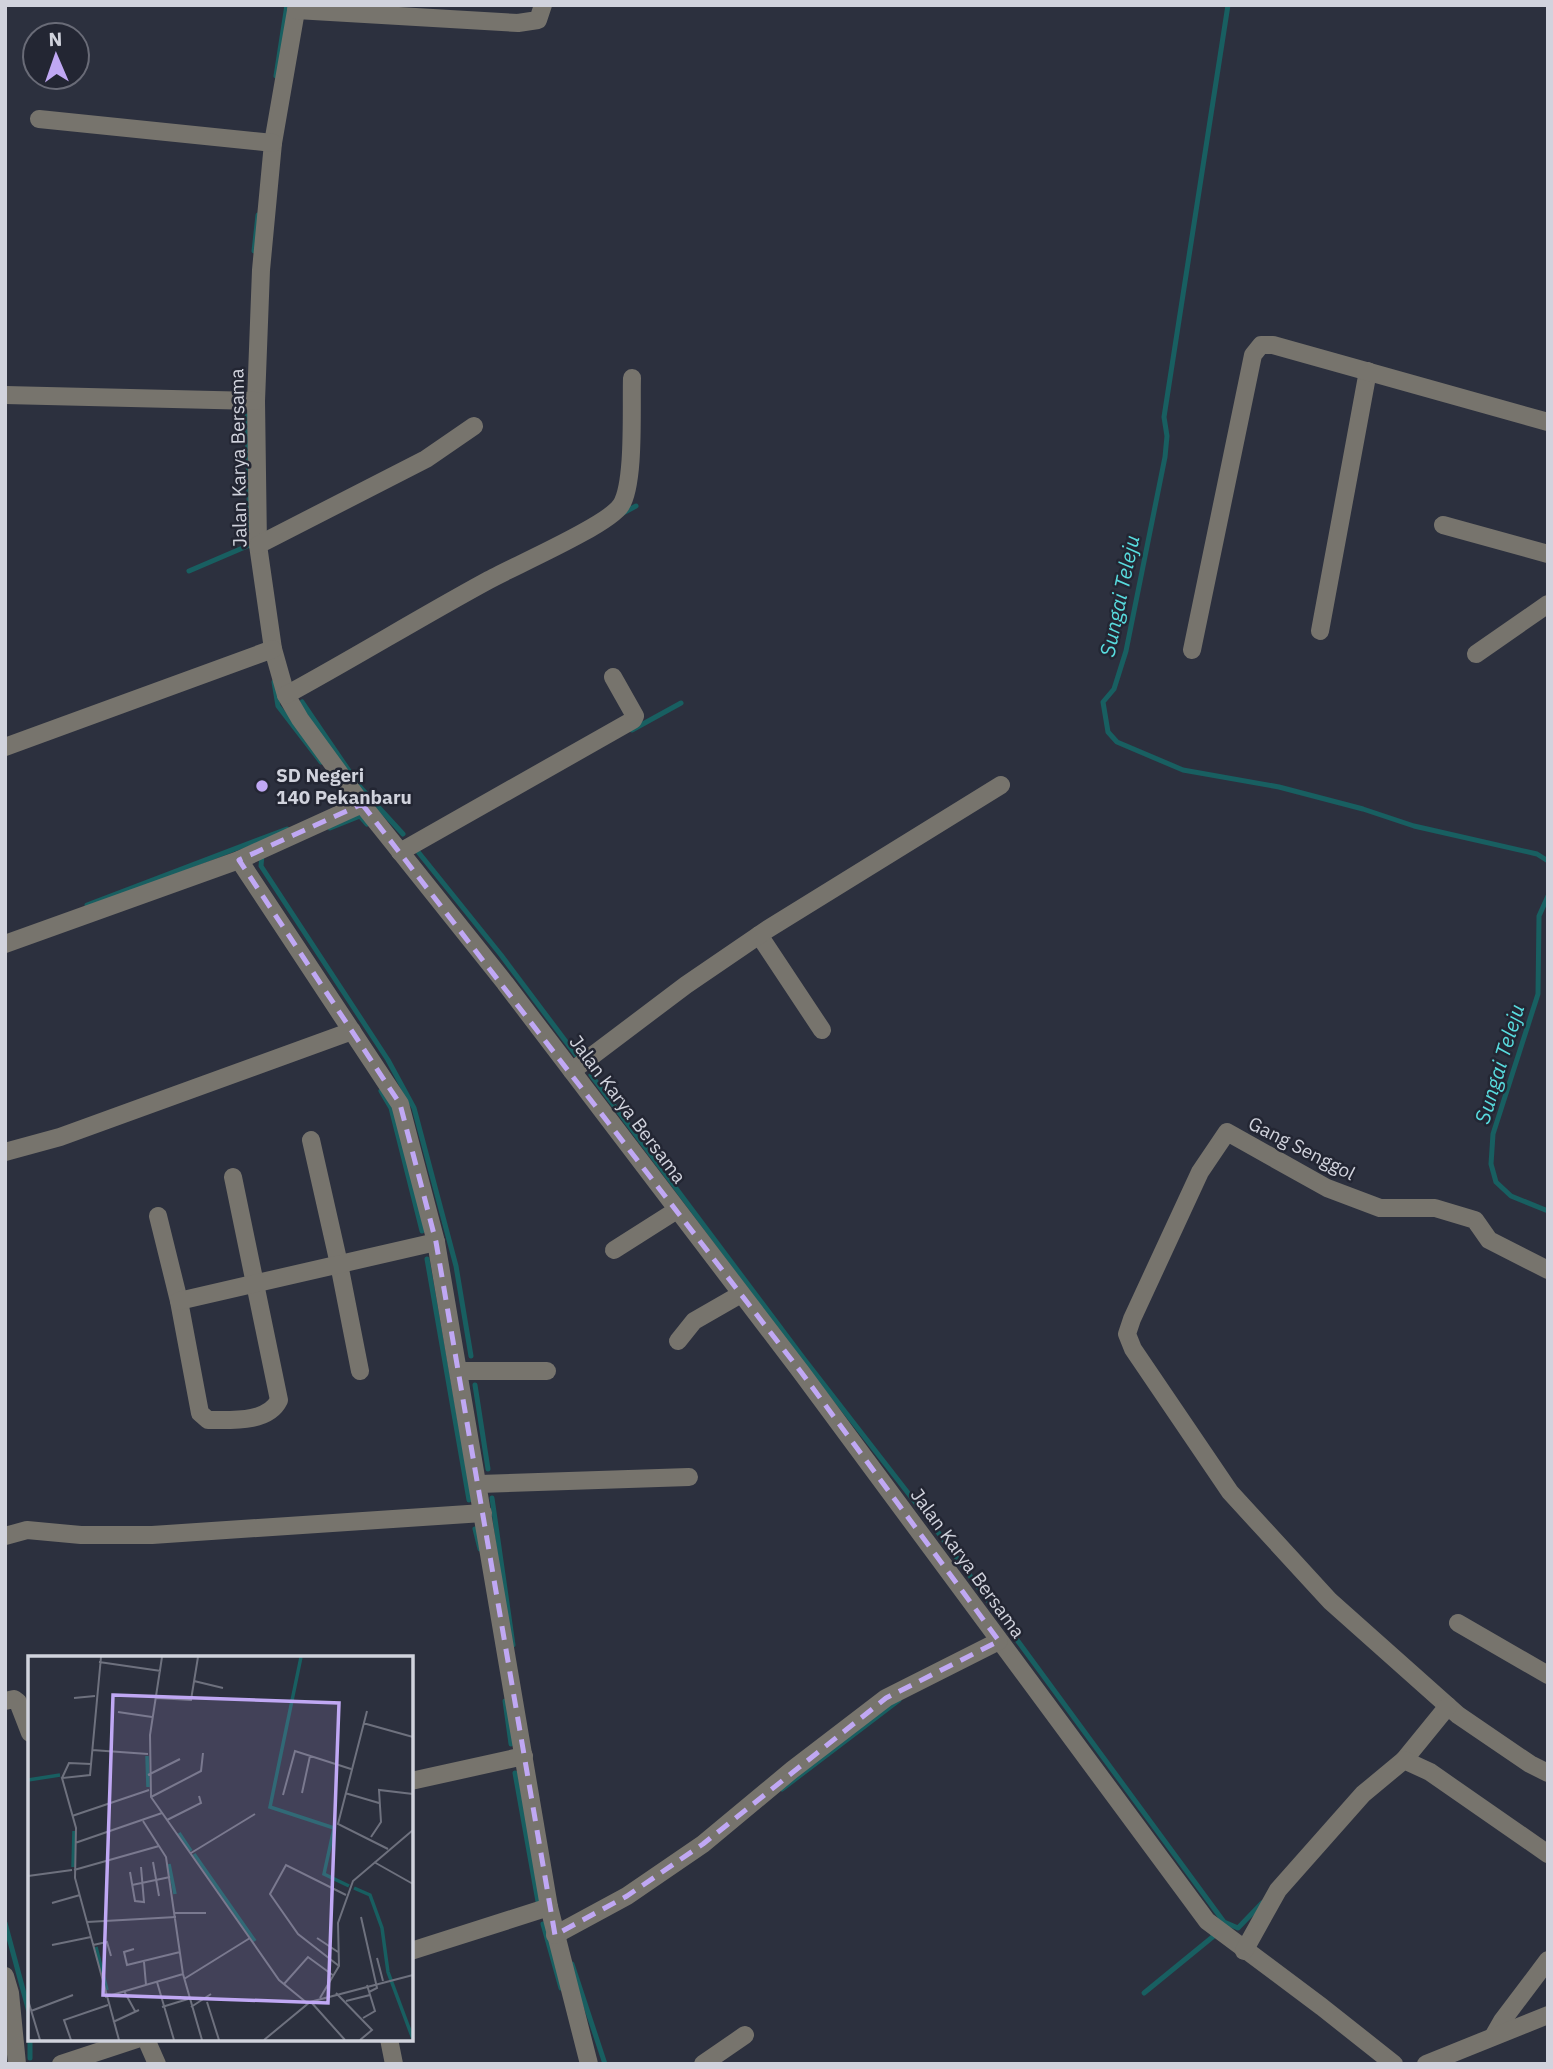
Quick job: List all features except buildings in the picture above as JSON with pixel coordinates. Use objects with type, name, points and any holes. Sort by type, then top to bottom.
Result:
[{"type":"street","points":[[297,7],[518,23],[537,20],[544,5]]},
{"type":"street","name":"Jalan Karya Bersama","points":[[297,7],[273,143],[261,270],[256,401],[258,545],[273,649],[286,695],[300,719],[362,804],[505,983],[741,1294],[1207,1921],[1394,2064]]},
{"type":"street","points":[[39,119],[273,143]]},
{"type":"street","points":[[1192,650],[1256,350],[1261,345],[1273,345],[1548,422]]},
{"type":"street","points":[[1320,631],[1368,371]]},
{"type":"street","points":[[286,695],[488,581],[583,531],[621,506],[628,488],[632,378]]},
{"type":"street","points":[[5,395],[256,401]]},
{"type":"street","points":[[258,545],[426,459],[474,425]]},
{"type":"street","points":[[1443,525],[1548,554]]},
{"type":"street","points":[[1476,654],[1548,604]]},
{"type":"street","points":[[5,747],[273,649]]},
{"type":"street","points":[[400,852],[633,720],[635,716],[632,709],[613,677]]},
{"type":"street","points":[[572,1071],[686,985],[759,935],[1001,785]]},
{"type":"street","points":[[5,944],[239,860],[362,804]]},
{"type":"street","points":[[239,860],[400,1104],[436,1242],[549,1907],[589,2064]]},
{"type":"street","points":[[759,935],[822,1030]]},
{"type":"street","points":[[5,1152],[60,1137],[352,1031]]},
{"type":"street","name":"Gang Senggol","points":[[1448,1706],[1330,1601],[1230,1492],[1133,1349],[1127,1334],[1200,1172],[1227,1132],[1326,1188],[1380,1208],[1436,1208],[1475,1220],[1489,1240],[1548,1270]]},
{"type":"street","points":[[311,1140],[360,1371]]},
{"type":"street","points":[[158,1216],[179,1301],[200,1413],[208,1420],[233,1420],[263,1415],[275,1409],[279,1400],[233,1177]]},
{"type":"street","points":[[614,1250],[677,1210]]},
{"type":"street","points":[[179,1301],[436,1242]]},
{"type":"street","points":[[678,1341],[694,1321],[741,1294]]},
{"type":"street","points":[[459,1371],[547,1371]]},
{"type":"street","points":[[479,1484],[689,1477]]},
{"type":"street","points":[[5,1536],[27,1530],[81,1535],[152,1535],[484,1513]]},
{"type":"street","points":[[1458,1623],[1548,1675]]},
{"type":"street","points":[[555,1935],[627,1896],[703,1844],[792,1770],[886,1698],[999,1641]]},
{"type":"street","points":[[5,1701],[14,1699],[18,1702],[28,1728]]},
{"type":"street","points":[[1244,1951],[1278,1890],[1363,1794],[1404,1760],[1448,1706],[1489,1736],[1548,1773]]},
{"type":"street","points":[[413,1781],[524,1756]]},
{"type":"street","points":[[1404,1760],[1430,1772],[1548,1854]]},
{"type":"street","points":[[413,1950],[549,1907]]},
{"type":"street","points":[[1494,2035],[1548,1960]]},
{"type":"street","points":[[5,1976],[10,1993],[17,2064]]},
{"type":"street","points":[[1427,2064],[1548,2015]]},
{"type":"street","points":[[703,2064],[745,2035]]},
{"type":"street","points":[[61,2064],[131,2041]]},
{"type":"street","points":[[147,2041],[157,2064]]},
{"type":"street","points":[[389,2041],[394,2064]]},
{"type":"highlighted area","points":[[362,804],[801,1372],[999,1641],[886,1698],[703,1844],[627,1896],[555,1935],[436,1242],[400,1104],[239,860]]},
{"type":"waterway","points":[[276,76],[287,5]]},
{"type":"waterway","name":"Sungai Teleju","points":[[1228,5],[1164,417],[1167,436],[1165,457],[1126,651],[1114,689],[1103,702],[1108,732],[1117,742],[1183,770],[1279,787],[1363,809],[1414,826],[1537,854],[1548,861]]},
{"type":"waterway","points":[[254,251],[258,215]]},
{"type":"waterway","points":[[247,416],[250,529]]},
{"type":"waterway","points":[[623,513],[636,506]]},
{"type":"waterway","points":[[189,571],[252,544]]},
{"type":"waterway","points":[[274,682],[278,706],[321,762]]},
{"type":"waterway","points":[[302,702],[360,787],[403,834]]},
{"type":"waterway","points":[[632,730],[681,703]]},
{"type":"waterway","points":[[330,828],[360,816],[367,824]]},
{"type":"waterway","points":[[87,905],[287,829]]},
{"type":"waterway","points":[[415,848],[501,955],[576,1055]]},
{"type":"waterway","points":[[262,854],[261,866],[388,1060],[414,1108],[456,1266],[471,1356]]},
{"type":"waterway","name":"Sungai Teleju","points":[[1548,896],[1539,916],[1538,994],[1493,1134],[1491,1164],[1496,1182],[1511,1196],[1548,1211]]},
{"type":"waterway","points":[[591,1075],[804,1359],[929,1520],[1224,1922],[1238,1928],[1262,1903]]},
{"type":"waterway","points":[[381,1091],[391,1108],[422,1231]]},
{"type":"waterway","points":[[427,1259],[469,1500]]},
{"type":"waterway","points":[[475,1385],[488,1469]]},
{"type":"waterway","points":[[492,1498],[513,1645]]},
{"type":"waterway","points":[[475,1529],[480,1549]]},
{"type":"waterway","points":[[782,1789],[899,1700]]},
{"type":"waterway","points":[[505,1701],[511,1744]]},
{"type":"waterway","points":[[515,1773],[539,1907]]},
{"type":"waterway","points":[[5,1923],[28,2008]]},
{"type":"waterway","points":[[543,1924],[561,1988]]},
{"type":"waterway","points":[[1144,1993],[1215,1935],[1212,1933]]},
{"type":"waterway","points":[[572,1964],[605,2064]]},
{"type":"waterway","points":[[30,2041],[30,2058]]},
{"type":"place","name":"SD Negeri 140 Pekanbaru","points":[[262,786]]}]
